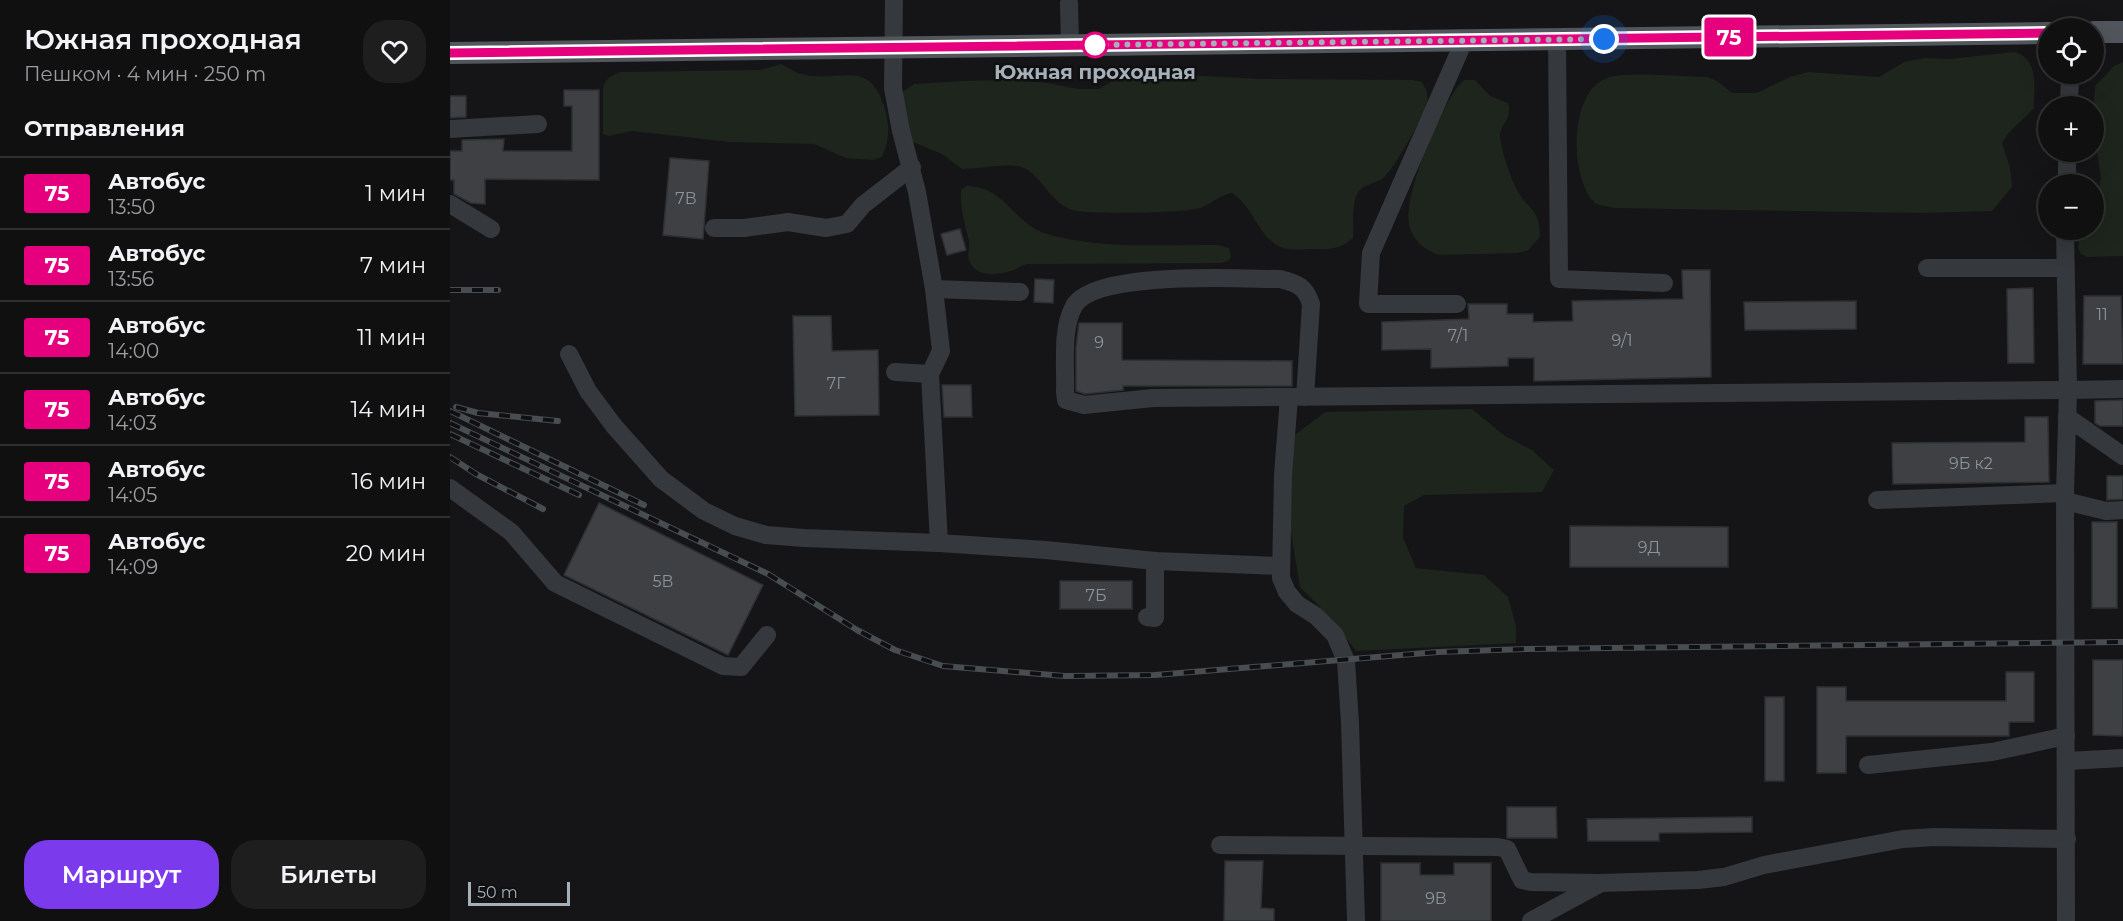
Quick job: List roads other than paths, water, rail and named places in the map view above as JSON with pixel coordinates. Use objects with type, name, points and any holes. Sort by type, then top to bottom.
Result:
[{"type":"main road","points":[[2104,32],[2123,32]]},
{"type":"main road","points":[[450,53],[2038,33]]},
{"type":"lane","points":[[894,0],[893,88],[912,167],[934,289],[941,351],[930,374],[939,543]]},
{"type":"lane","points":[[1069,3],[1070,46]]},
{"type":"lane","points":[[1557,40],[1559,279],[1664,283]]},
{"type":"lane","points":[[1457,304],[1368,304],[1371,253],[1464,41]]},
{"type":"lane","points":[[450,129],[538,124]]},
{"type":"lane","points":[[714,228],[744,228],[788,222],[826,228],[847,224],[863,205],[912,167]]},
{"type":"lane","points":[[450,204],[491,229]]},
{"type":"lane","points":[[2065,240],[2068,390],[2065,497],[2066,921]]},
{"type":"lane","points":[[1927,268],[2064,268]]},
{"type":"lane","points":[[1356,921],[1346,661],[1335,635],[1316,616],[1297,604],[1287,592],[1281,578],[1283,475],[1297,397],[1311,304],[1307,291],[1295,282],[1280,279],[1144,280],[1100,288],[1081,295],[1073,307],[1066,341],[1065,392],[1066,400],[1084,405],[1153,398],[1297,397],[2068,390],[2123,389]]},
{"type":"lane","points":[[934,289],[1020,292]]},
{"type":"lane","points":[[569,354],[588,391],[614,426],[661,479],[704,511],[735,526],[766,535],[1046,550],[1155,561],[1281,566]]},
{"type":"lane","points":[[895,372],[930,374]]},
{"type":"lane","points":[[2067,417],[2123,456]]},
{"type":"lane","points":[[450,488],[511,532],[555,583],[723,666],[741,667],[767,635]]},
{"type":"lane","points":[[1877,500],[2065,497],[2106,511],[2123,510]]},
{"type":"lane","points":[[1147,617],[1155,618],[1155,561]]},
{"type":"lane","points":[[1868,765],[1992,752],[2066,736]]},
{"type":"lane","points":[[2067,761],[2123,758]]},
{"type":"lane","points":[[1220,845],[1498,847],[1507,849],[1522,880],[1601,883],[1724,877],[1764,865],[1902,839],[1935,837],[2067,839]]},
{"type":"lane","points":[[1531,921],[1601,883]]},
{"type":"railway","points":[[450,290],[498,290]]},
{"type":"railway","points":[[456,407],[478,413],[558,421]]},
{"type":"railway","points":[[450,411],[644,505]]},
{"type":"railway","points":[[450,423],[768,574],[857,630],[895,650],[943,666],[1065,676],[1155,675],[1438,652],[2123,642]]},
{"type":"railway","points":[[450,434],[579,495]]},
{"type":"railway","points":[[450,457],[476,474],[543,509]]},
{"type":"place","name":"Южная проходная","points":[[1095,45]]}]
